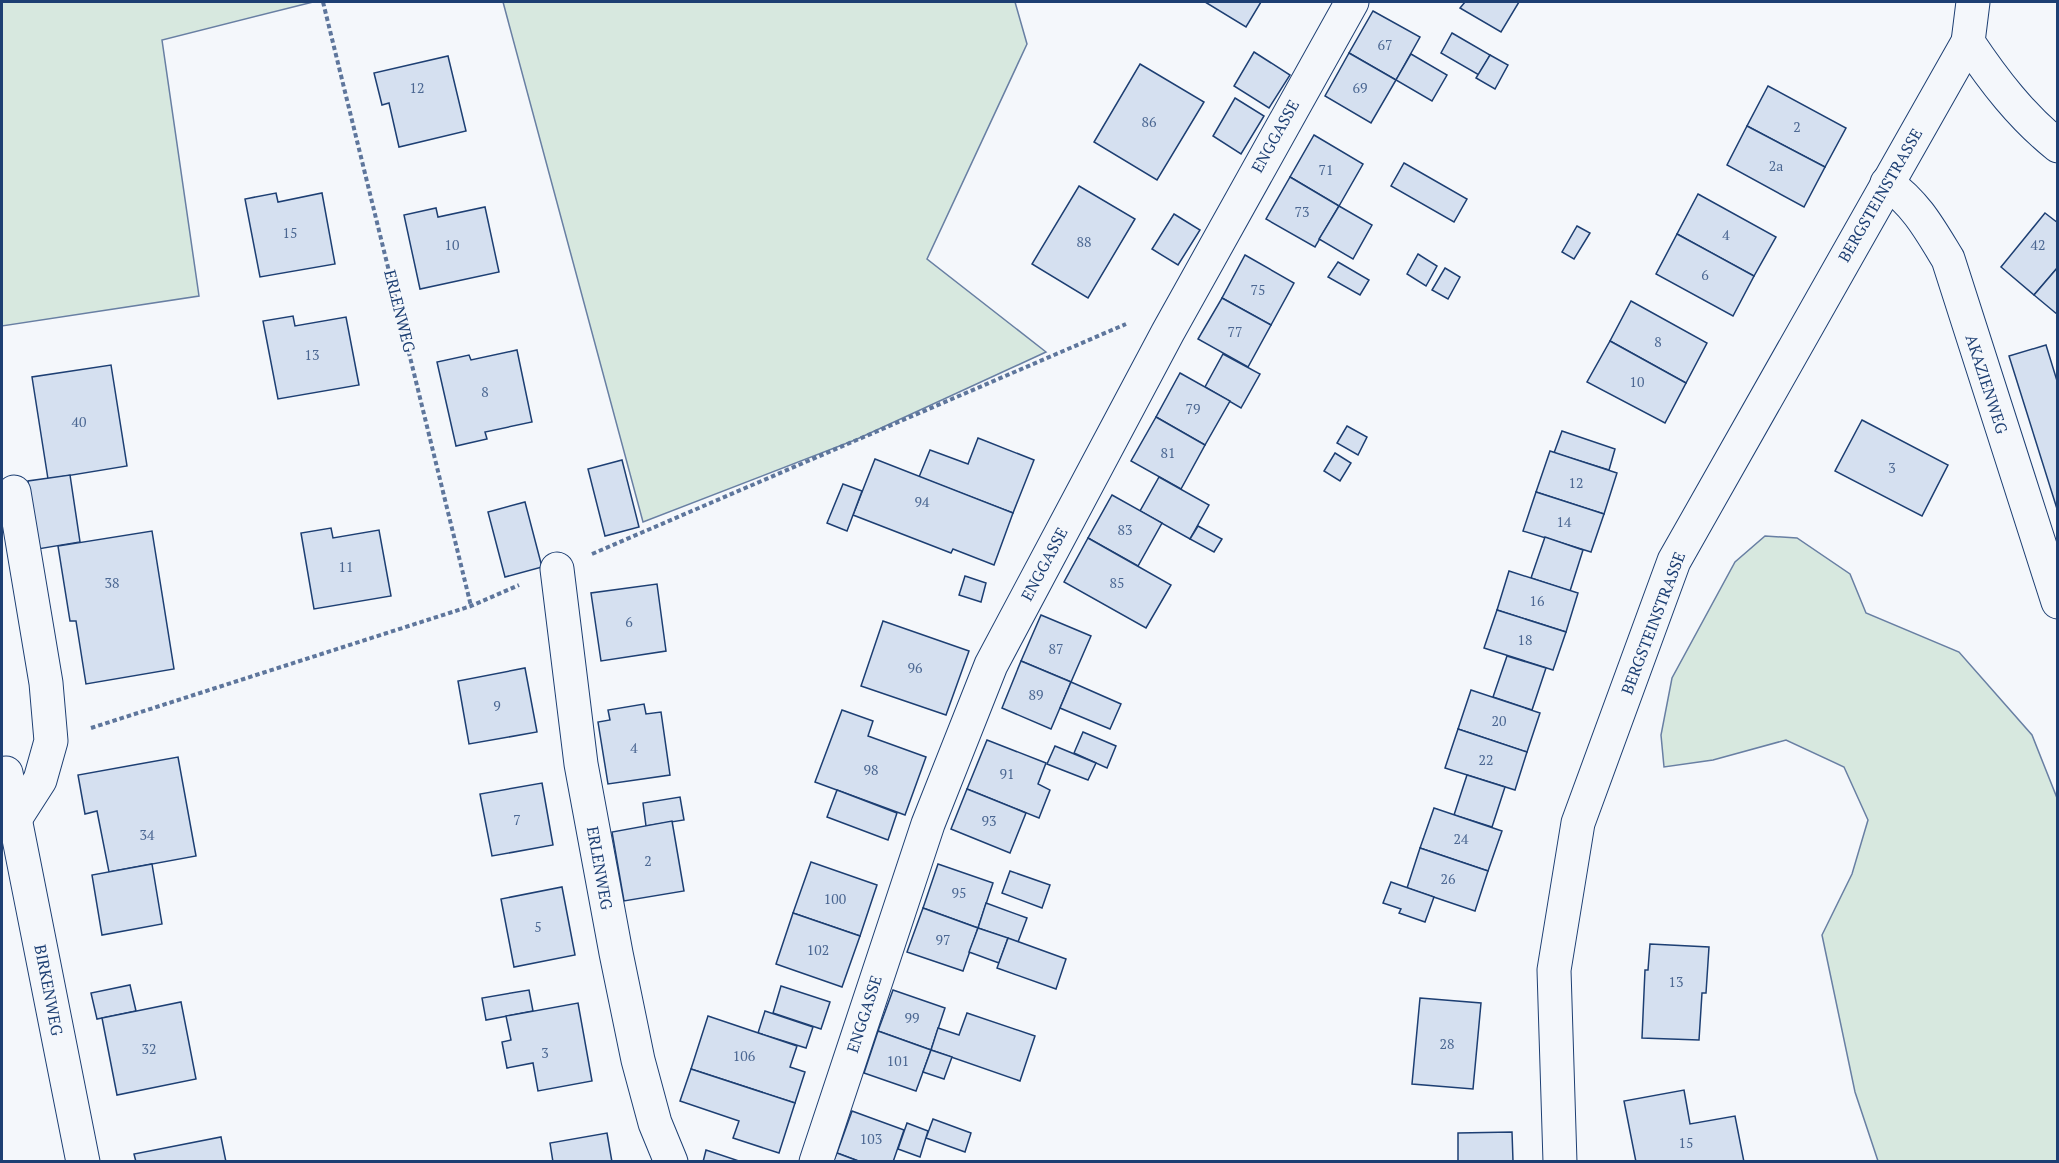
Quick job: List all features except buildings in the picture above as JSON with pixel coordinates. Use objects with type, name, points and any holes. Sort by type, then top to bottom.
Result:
[{"type":"street","name":"ENGGASSE","points":[[816,1161],[928,824],[955,748],[991,665],[1179,311],[1352,2]]},
{"type":"street","points":[[1973,2],[1968,42],[1998,86],[2034,126],[2058,146]]},
{"type":"street","name":"BERGSTEINSTRASSE","points":[[1560,1161],[1554,970],[1578,823],[1674,561],[1968,42]]},
{"type":"street","name":"AKAZIENWEG","points":[[1887,183],[1908,198],[1926,221],[1948,259],[2058,602]]},
{"type":"street","points":[[14,492],[46,683],[51,741],[40,780],[15,819]]},
{"type":"street","name":"ERLENWEG","points":[[557,569],[581,764],[616,953],[638,1060],[655,1123],[671,1161]]},
{"type":"street","name":"BIRKENWEG","points":[[6,773],[83,1161]]},
{"type":"path","name":"ERLENWEG","points":[[323,2],[471,606]]},
{"type":"path","points":[[51,741],[471,606],[1126,324]]},
{"type":"shaded area","points":[[2,2],[313,2],[162,40],[199,296],[2,326]]},
{"type":"shaded area","points":[[503,2],[1015,2],[1027,44],[927,259],[1046,352],[855,440],[643,522]]},
{"type":"shaded area","points":[[1765,536],[1797,538],[1850,574],[1866,613],[1959,652],[2032,735],[2057,798],[2057,1161],[1878,1161],[1855,1092],[1822,935],[1852,874],[1868,820],[1844,767],[1786,740],[1713,760],[1664,767],[1661,735],[1672,678],[1735,562]]}]
